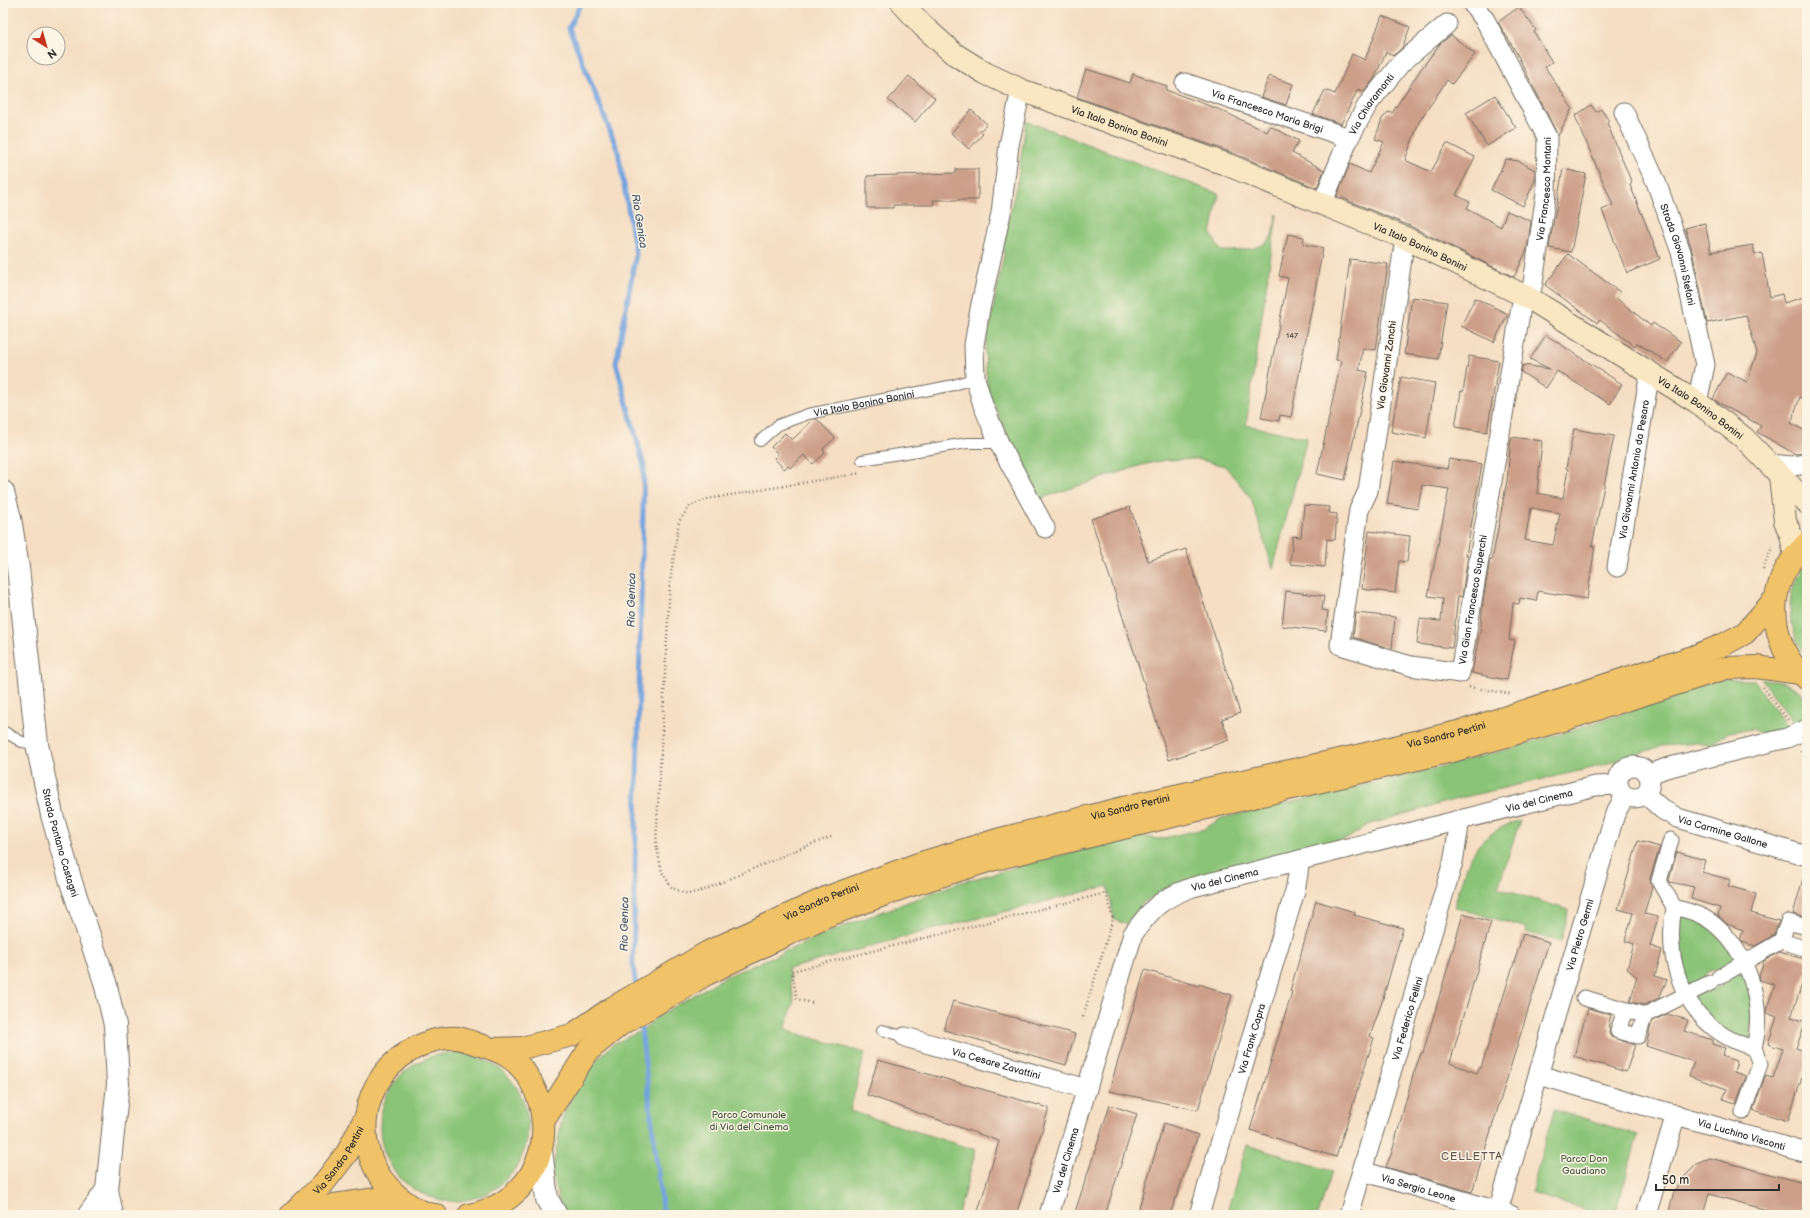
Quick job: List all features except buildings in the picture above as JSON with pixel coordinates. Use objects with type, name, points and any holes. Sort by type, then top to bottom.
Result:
[{"type":"main road","name":"Via Italo Bonino Bonini","points":[[902,3],[923,26],[953,53],[985,74],[1021,90],[1228,165],[1405,238],[1529,298],[1697,402],[1744,438],[1807,503]]},
{"type":"main road","points":[[1775,470],[1785,521],[1791,535],[1801,549],[1783,575],[1776,598],[1776,625],[1784,651],[1803,676]]},
{"type":"main road","name":"Via Sandro Pertini","points":[[544,1120],[588,1051],[616,1016],[667,975],[708,952],[828,897],[918,864],[997,840],[1143,803],[1357,756],[1466,730],[1693,657],[1722,645],[1745,633],[1776,598]]},
{"type":"main road","name":"Via Sandro Pertini","points":[[494,1049],[522,1048],[572,1035],[665,997],[758,948],[824,918],[905,887],[991,860],[1214,806],[1456,750],[1563,720],[1726,668],[1756,667],[1803,676]]},
{"type":"main road","points":[[436,1215],[407,1204],[388,1188],[374,1168],[366,1144],[365,1119],[372,1093],[385,1070],[406,1052],[430,1041],[457,1038],[506,1054],[525,1072],[538,1095],[544,1120],[541,1150],[529,1176],[510,1198],[483,1214]]},
{"type":"main road","name":"Via Sandro Pertini","points":[[291,1215],[323,1184],[347,1153],[365,1119]]},
{"type":"main road","name":"Via Sandro Pertini","points":[[306,1215],[334,1205],[377,1199],[407,1204]]},
{"type":"street","name":"Via Francesco Montani","points":[[1472,3],[1485,20],[1547,137],[1546,192],[1533,283],[1529,298]]},
{"type":"street","name":"Via Chiaramonti","points":[[1322,204],[1349,138],[1368,104],[1401,63],[1447,24]]},
{"type":"street","name":"Via Francesco Maria Brigi","points":[[1185,83],[1349,138]]},
{"type":"street","points":[[1021,90],[1009,145],[1001,213],[980,309],[974,345],[975,378],[983,405],[999,443],[1044,528]]},
{"type":"street","name":"Strada Giovanni Stefani","points":[[1624,112],[1656,182],[1681,252],[1705,365],[1697,402]]},
{"type":"street","name":"Via Giovanni Zanchi","points":[[1368,491],[1405,238]]},
{"type":"street","name":"Via Gian Francesco Superchi","points":[[1368,491],[1359,510],[1340,645],[1411,666],[1460,673],[1521,307],[1529,298]]},
{"type":"street","name":"Via Giovanni Antonio da Pesaro","points":[[1617,567],[1650,372]]},
{"type":"street","points":[[1775,470],[1807,464]]},
{"type":"street","name":"Strada Pantano Castagni","points":[[3,492],[10,518],[18,568],[37,744],[52,815],[71,882],[105,982],[115,1025],[118,1084],[107,1190],[112,1215]]},
{"type":"street","name":"Via del Cinema","points":[[1049,1215],[1133,934],[1150,911],[1170,896],[1193,887],[1595,786],[1622,790],[1635,798],[1646,785],[1666,768],[1787,738],[1799,733]]},
{"type":"street","points":[[1622,790],[1619,775],[1622,771],[1631,767],[1641,768],[1646,785]]},
{"type":"street","name":"Via Carmine Gallone","points":[[1646,785],[1663,810],[1678,818],[1807,856]]},
{"type":"street","name":"Via Pietro Germi","points":[[1505,1213],[1538,1076],[1622,790]]},
{"type":"street","name":"Via Federico Fellini","points":[[1349,1215],[1453,862],[1459,820]]},
{"type":"street","points":[[1671,840],[1659,881],[1674,907],[1671,925],[1671,948],[1674,966],[1686,995],[1700,1015],[1712,1026],[1738,1044],[1754,1048]]},
{"type":"street","name":"Via Frank Capra","points":[[1199,1215],[1295,891],[1299,860]]},
{"type":"street","points":[[1674,907],[1696,913],[1714,923],[1730,941],[1744,962],[1753,986],[1758,1009],[1758,1033],[1754,1048],[1760,1064],[1743,1112]]},
{"type":"street","points":[[1584,998],[1645,1015],[1715,980],[1781,941],[1788,922],[1807,927],[1804,948],[1781,941]]},
{"type":"street","points":[[1625,1010],[1618,1031],[1638,1036],[1645,1015]]},
{"type":"street","name":"Via Cesare Zavattini","points":[[906,1036],[1087,1089]]},
{"type":"street","name":"Via Luchino Visconti","points":[[1538,1076],[1676,1114],[1807,1153]]},
{"type":"street","points":[[1646,1215],[1676,1114]]},
{"type":"street","points":[[541,1150],[547,1199],[556,1215]]},
{"type":"street","name":"Via Sergio Leone","points":[[1362,1171],[1505,1213]]},
{"type":"street","name":"Strada Pantano Castagni","points":[[89,1215],[107,1190]]},
{"type":"lane","name":"Via Italo Bonino Bonini","points":[[760,441],[778,425],[808,414],[954,386],[975,378]]},
{"type":"lane","points":[[862,460],[967,443],[999,443]]},
{"type":"lane","points":[[3,731],[22,742],[37,744]]},
{"type":"lane","points":[[882,1030],[906,1036]]},
{"type":"path","points":[[831,837],[801,848],[704,890],[688,894],[672,888],[662,872],[656,844],[670,582],[679,521],[690,506],[707,499],[862,473]]},
{"type":"path","points":[[1763,570],[1774,540]]},
{"type":"path","points":[[1460,673],[1465,686],[1511,694],[1518,692]]},
{"type":"path","points":[[1761,685],[1799,733],[1807,762]]},
{"type":"path","points":[[812,1003],[797,999],[792,971],[1106,893],[1113,919],[1082,1020]]},
{"type":"green space","points":[[1026,121],[1219,194],[1211,234],[1221,251],[1247,250],[1266,243],[1270,239],[1277,214],[1246,425],[1307,438],[1273,569],[1251,498],[1225,466],[1197,459],[1166,460],[1142,465],[1042,498],[1020,463],[988,392],[985,349],[1004,254],[1005,233],[1018,179]]},
{"type":"green space","points":[[1807,563],[1807,657],[1795,634],[1791,622],[1790,610],[1794,585],[1799,574]]},
{"type":"green space","points":[[1761,678],[1788,684],[1799,691],[1806,702],[1807,708],[1807,713],[1802,722],[1795,725]]},
{"type":"green space","name":"Parco Comunale di Via del Cinema","points":[[1718,679],[1754,680],[1788,728],[1762,734],[1753,729],[1729,732],[1711,744],[1698,743],[1662,746],[1592,768],[1464,797],[1394,817],[1368,825],[1347,839],[1173,884],[1144,902],[1126,924],[1114,920],[1108,886],[919,933],[788,969],[794,1000],[785,1030],[865,1053],[850,1111],[976,1150],[958,1215],[567,1215],[559,1201],[552,1174],[562,1118],[574,1091],[592,1065],[613,1044],[641,1031],[660,1015],[723,978],[842,927],[958,883],[1141,836],[1159,839],[1204,829],[1222,818],[1363,786],[1517,747],[1652,704]]},
{"type":"green space","points":[[1520,820],[1498,888],[1569,910],[1561,942],[1526,932],[1527,928],[1454,907],[1468,864],[1481,843],[1491,834],[1504,826]]},
{"type":"green space","points":[[1684,913],[1710,927],[1740,962],[1721,973],[1714,970],[1709,971],[1705,974],[1705,980],[1687,991],[1674,920]]},
{"type":"green space","points":[[1743,966],[1750,981],[1752,1045],[1728,1035],[1689,996],[1713,988],[1718,988],[1722,985],[1724,980]]},
{"type":"green space","points":[[461,1053],[476,1056],[495,1065],[511,1080],[516,1086],[525,1105],[528,1127],[525,1149],[519,1162],[516,1168],[501,1184],[495,1189],[476,1198],[461,1201],[447,1201],[432,1198],[413,1189],[392,1168],[381,1141],[380,1120],[383,1105],[392,1086],[413,1065],[440,1054]]},
{"type":"green space","name":"Parco Don Gaudiano","points":[[1554,1109],[1638,1135],[1615,1215],[1604,1215],[1531,1193]]},
{"type":"green space","points":[[1247,1145],[1332,1171],[1318,1215],[1226,1215]]},
{"type":"waterway","name":"Rio Genica","points":[[581,3],[569,28],[618,151],[636,254],[616,363],[644,466],[633,962],[636,988]]},
{"type":"waterway","name":"Rio Genica","points":[[640,1020],[662,1207],[665,1215]]},
{"type":"district","name":"CELLETTA","points":[[1472,1156]]}]
